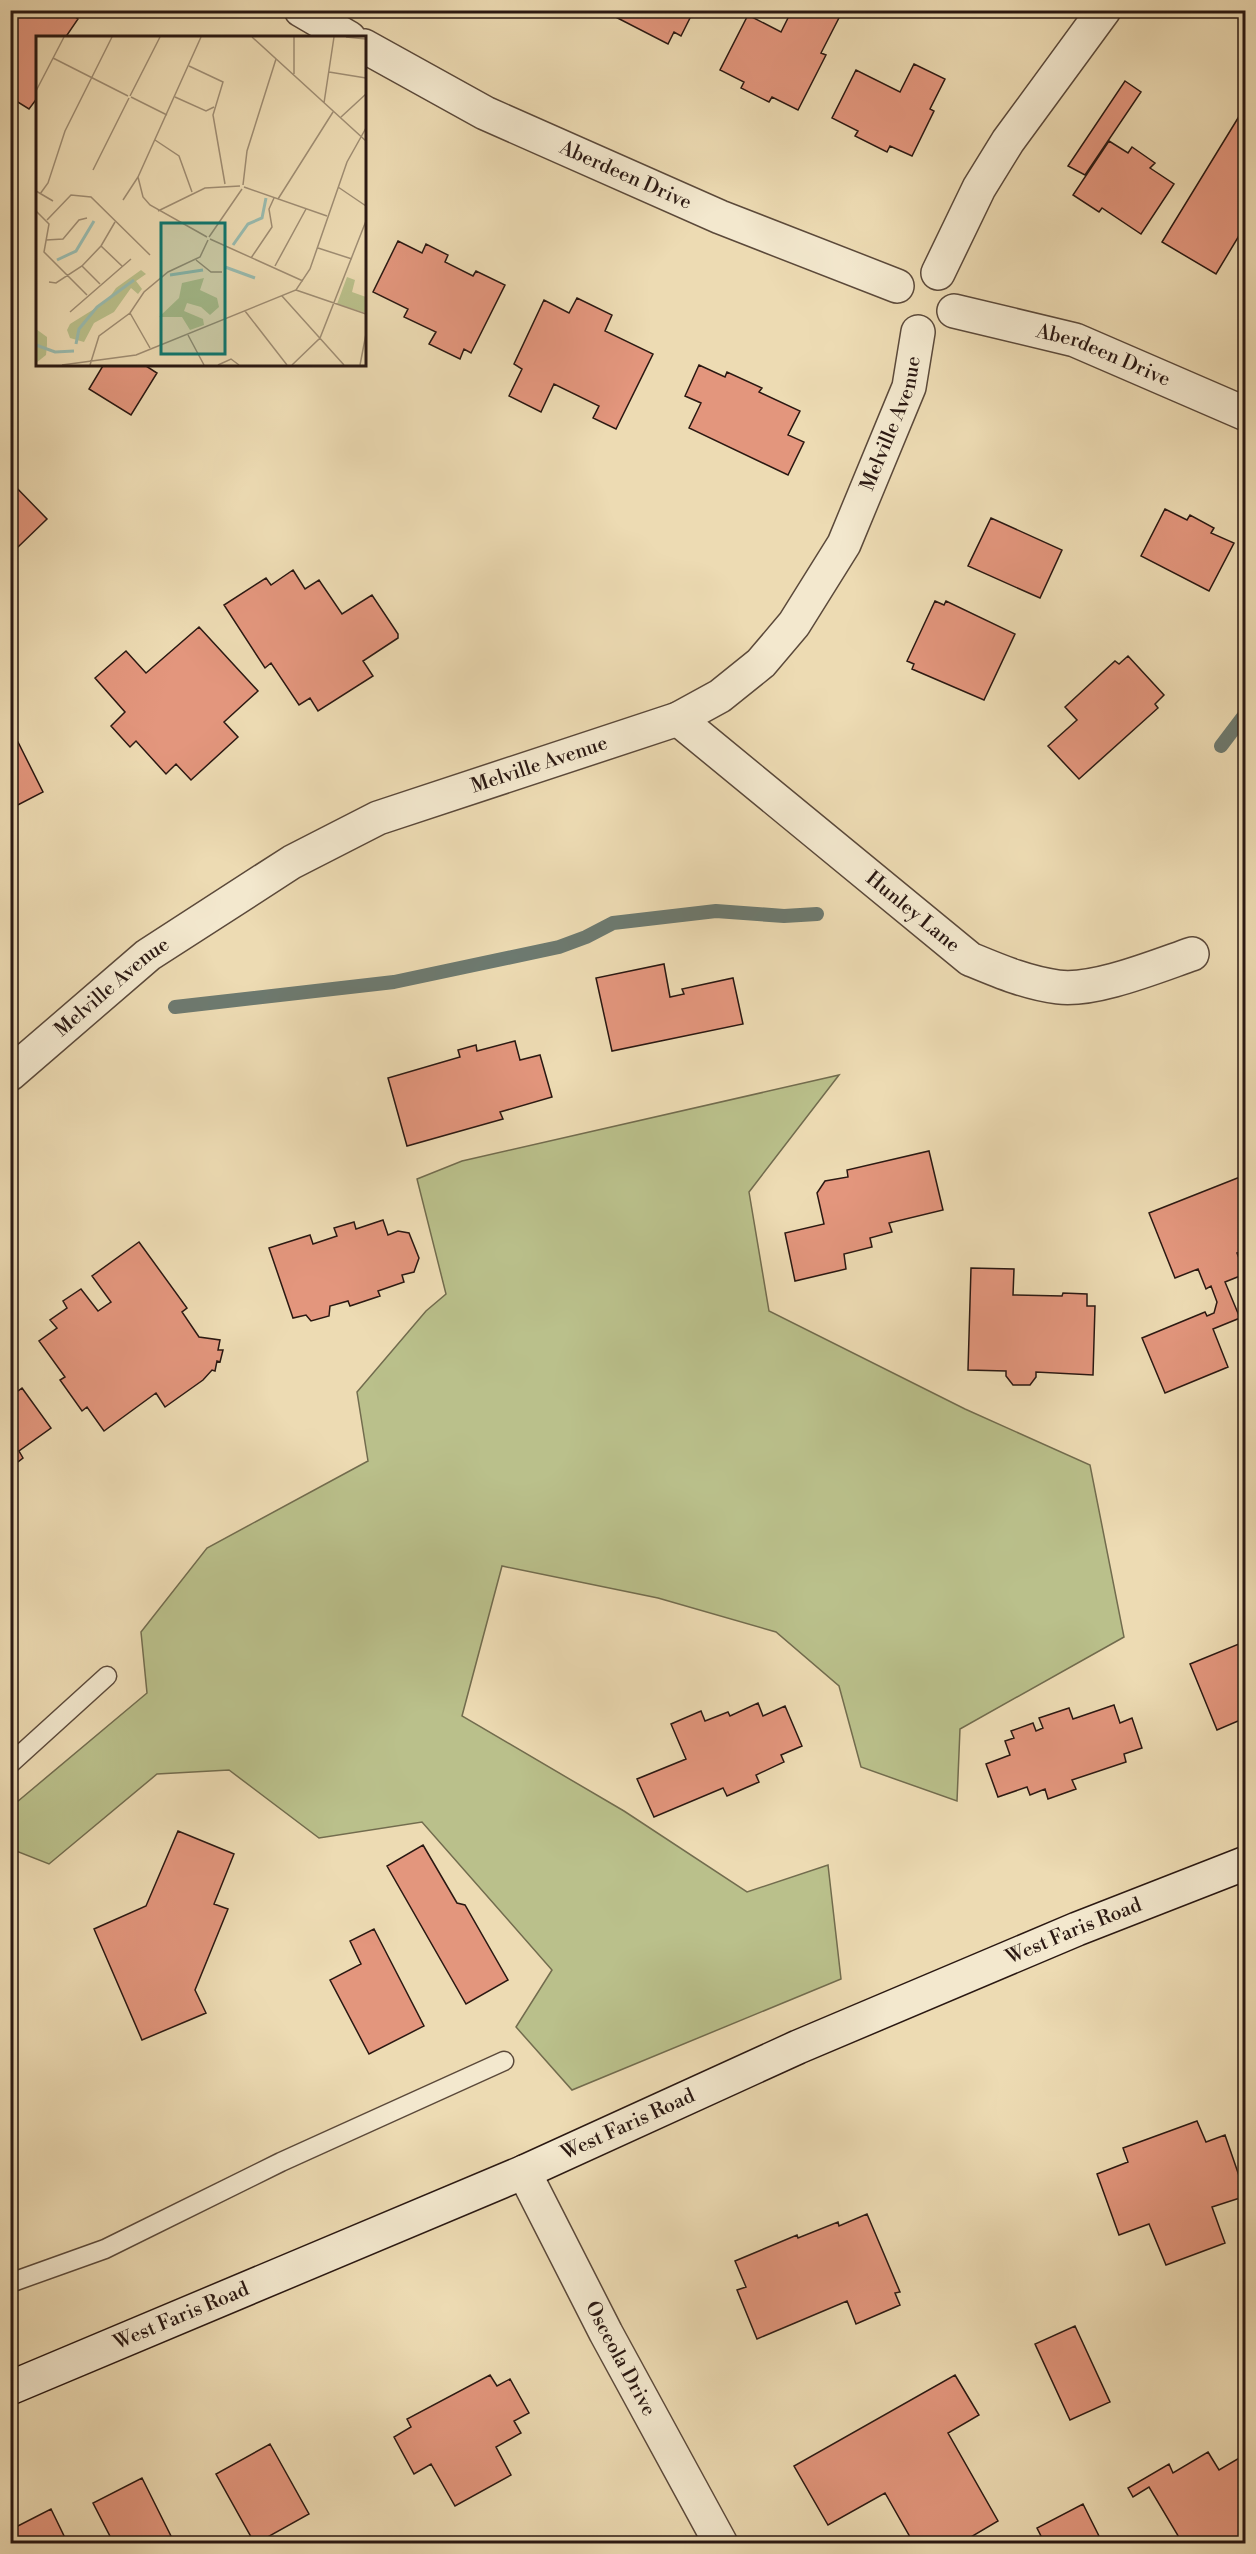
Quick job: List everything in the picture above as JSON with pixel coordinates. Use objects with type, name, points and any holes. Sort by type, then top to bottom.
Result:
[{"type":"street","points":[[301,10],[346,36]]},
{"type":"street","points":[[938,273],[980,188],[1008,141],[1104,10]]},
{"type":"street","name":"Aberdeen Drive","points":[[366,47],[485,113],[720,217],[897,286]]},
{"type":"street","points":[[927,269],[938,273],[950,283],[955,296],[954,311],[946,324],[933,331],[918,332],[904,325],[896,313],[893,299],[897,286],[904,276],[915,271],[927,269]]},
{"type":"street","name":"Aberdeen Drive","points":[[954,311],[1075,340],[1245,414]]},
{"type":"street","name":"Melville Avenue","points":[[10,1074],[148,956],[292,862],[378,818],[678,719],[720,696],[761,663],[794,624],[844,544],[909,387],[918,332]]},
{"type":"street","name":"Hunley Lane","points":[[678,719],[970,959],[1014,977],[1060,987],[1105,982],[1192,954]]},
{"type":"street","name":"West Faris Road","points":[[10,2388],[173,2322],[524,2172],[798,2047],[1077,1929],[1245,1863]]},
{"type":"street","name":"Osceola Drive","points":[[524,2172],[606,2333],[721,2544]]},
{"type":"lane","points":[[10,1764],[106,1676]]},
{"type":"lane","points":[[10,2283],[105,2249],[281,2162],[504,2061]]},
{"type":"green space","points":[[839,1075],[749,1192],[769,1311],[965,1409],[1090,1465],[1124,1637],[960,1729],[957,1801],[861,1767],[839,1686],[776,1632],[658,1598],[502,1566],[462,1716],[624,1811],[747,1892],[828,1865],[841,1979],[572,2090],[516,2027],[552,1970],[422,1822],[319,1838],[229,1770],[157,1774],[49,1864],[11,1849],[11,1807],[147,1693],[141,1632],[207,1548],[368,1461],[357,1392],[426,1311],[446,1294],[417,1179],[462,1161]]},
{"type":"building","points":[[10,10],[65,10],[78,19],[68,36],[36,36],[36,100],[29,109],[13,99],[10,102]]},
{"type":"building","points":[[602,10],[694,10],[681,36],[674,32],[668,44]]},
{"type":"building","points":[[792,10],[843,10],[821,53],[826,55],[798,110],[772,97],[769,102],[741,88],[744,82],[720,70],[748,15],[781,32]]},
{"type":"building","points":[[914,64],[945,79],[930,109],[934,111],[912,156],[890,146],[887,152],[855,136],[858,131],[832,118],[856,70],[900,92]]},
{"type":"building","points":[[1125,81],[1141,92],[1085,175],[1068,166]]},
{"type":"building","points":[[1246,105],[1246,231],[1243,229],[1216,274],[1162,242]]},
{"type":"building","points":[[1109,141],[1128,153],[1132,147],[1155,163],[1150,168],[1174,184],[1141,234],[1102,208],[1099,212],[1073,195]]},
{"type":"building","points":[[398,241],[422,253],[426,244],[448,255],[445,262],[473,276],[476,271],[505,285],[471,353],[464,349],[460,359],[429,344],[436,332],[404,317],[408,309],[373,292]]},
{"type":"building","points":[[577,298],[612,315],[605,331],[653,354],[616,429],[593,418],[599,406],[554,384],[541,412],[509,396],[522,369],[514,364],[544,300],[569,313]]},
{"type":"building","points":[[699,365],[725,377],[727,372],[762,388],[759,392],[800,411],[788,435],[804,442],[788,475],[689,428],[701,403],[685,396]]},
{"type":"building","points":[[103,366],[146,366],[157,373],[131,415],[89,389]]},
{"type":"building","points":[[10,481],[47,519],[18,547],[10,539]]},
{"type":"building","points":[[1165,509],[1187,520],[1190,515],[1214,528],[1211,533],[1234,543],[1209,591],[1141,556]]},
{"type":"building","points":[[991,518],[1062,550],[1040,598],[968,566]]},
{"type":"building","points":[[293,570],[305,589],[319,580],[342,614],[372,595],[398,634],[398,638],[363,661],[373,676],[318,711],[310,698],[299,705],[271,663],[265,668],[224,605],[266,578],[271,585]]},
{"type":"building","points":[[935,601],[944,605],[946,601],[1015,634],[984,700],[912,669],[914,664],[907,661]]},
{"type":"building","points":[[199,627],[258,691],[224,722],[238,737],[191,780],[176,764],[166,774],[136,741],[130,747],[111,726],[125,712],[95,678],[126,651],[146,673]]},
{"type":"building","points":[[1128,656],[1164,695],[1155,704],[1158,708],[1079,779],[1048,746],[1077,720],[1065,707],[1115,661],[1119,664]]},
{"type":"building","points":[[18,742],[43,792],[10,809],[10,745]]},
{"type":"building","points":[[664,964],[670,997],[684,994],[682,989],[733,978],[743,1024],[612,1051],[596,978]]},
{"type":"building","points":[[515,1041],[520,1060],[540,1055],[552,1097],[500,1112],[503,1119],[407,1146],[388,1078],[460,1057],[458,1050],[476,1045],[477,1051]]},
{"type":"building","points":[[929,1151],[943,1210],[889,1223],[892,1232],[870,1238],[872,1247],[844,1254],[846,1269],[795,1281],[785,1233],[824,1224],[817,1193],[825,1181],[848,1177],[847,1170]]},
{"type":"building","points":[[1240,1177],[1246,1192],[1246,1250],[1237,1253],[1245,1274],[1225,1282],[1240,1318],[1213,1329],[1228,1367],[1165,1393],[1142,1338],[1205,1312],[1207,1316],[1214,1313],[1217,1302],[1211,1286],[1206,1289],[1198,1269],[1175,1278],[1149,1213]]},
{"type":"building","points":[[383,1220],[388,1235],[398,1231],[409,1233],[419,1258],[414,1272],[402,1275],[404,1282],[378,1291],[380,1296],[350,1306],[348,1301],[330,1306],[329,1316],[311,1321],[306,1315],[293,1318],[269,1248],[310,1235],[313,1244],[337,1236],[334,1228],[354,1222],[356,1229]]},
{"type":"building","points":[[139,1242],[187,1308],[182,1312],[199,1337],[220,1340],[218,1350],[223,1350],[215,1371],[212,1370],[203,1380],[165,1407],[156,1393],[104,1431],[87,1407],[82,1411],[60,1380],[65,1377],[39,1341],[57,1328],[50,1320],[67,1308],[63,1301],[81,1289],[98,1311],[111,1302],[92,1276]]},
{"type":"building","points":[[971,1268],[1014,1269],[1013,1295],[1087,1294],[1087,1306],[1095,1306],[1093,1375],[1036,1372],[1036,1377],[1030,1385],[1013,1385],[1006,1376],[1006,1371],[968,1370]]},
{"type":"building","points":[[22,1388],[51,1428],[19,1451],[23,1458],[10,1468],[10,1390],[14,1394]]},
{"type":"building","points":[[1246,1641],[1246,1720],[1245,1718],[1217,1730],[1190,1664]]},
{"type":"building","points":[[758,1703],[763,1716],[785,1706],[802,1746],[781,1755],[784,1762],[756,1775],[759,1782],[727,1796],[723,1788],[654,1817],[637,1779],[686,1759],[671,1724],[701,1711],[705,1721],[728,1712],[730,1716]]},
{"type":"building","points":[[1114,1705],[1120,1723],[1132,1718],[1142,1748],[1124,1754],[1126,1762],[1072,1780],[1076,1789],[1048,1799],[1045,1789],[1030,1795],[1027,1787],[998,1797],[986,1764],[1010,1755],[1005,1741],[1014,1738],[1011,1731],[1033,1723],[1036,1731],[1043,1728],[1039,1718],[1069,1708],[1073,1719]]},
{"type":"building","points":[[178,1831],[234,1854],[214,1904],[228,1909],[195,1990],[206,2013],[142,2040],[94,1929],[146,1906]]},
{"type":"building","points":[[423,1845],[457,1903],[465,1905],[508,1980],[466,2004],[387,1866]]},
{"type":"building","points":[[374,1929],[424,2026],[369,2054],[330,1980],[361,1964],[350,1941]]},
{"type":"building","points":[[1197,2121],[1206,2142],[1225,2135],[1246,2196],[1212,2207],[1225,2243],[1166,2265],[1149,2224],[1119,2235],[1097,2174],[1128,2162],[1123,2148]]},
{"type":"building","points":[[867,2214],[900,2292],[895,2293],[900,2305],[856,2324],[847,2301],[757,2339],[737,2290],[746,2287],[735,2261],[797,2235],[798,2238],[838,2222],[839,2226]]},
{"type":"building","points":[[1075,2326],[1110,2402],[1070,2420],[1035,2344]]},
{"type":"building","points":[[490,2375],[497,2386],[510,2379],[529,2413],[514,2421],[521,2433],[496,2447],[511,2475],[455,2506],[431,2464],[414,2474],[394,2437],[411,2427],[407,2419]]},
{"type":"building","points":[[955,2375],[979,2415],[948,2433],[998,2521],[959,2544],[914,2544],[885,2493],[828,2525],[794,2466]]},
{"type":"building","points":[[270,2444],[309,2514],[255,2544],[216,2474]]},
{"type":"building","points":[[1208,2452],[1219,2470],[1246,2454],[1246,2536],[1235,2542],[1237,2544],[1183,2544],[1149,2487],[1133,2497],[1128,2488],[1169,2464],[1173,2473]]},
{"type":"building","points":[[142,2478],[175,2544],[114,2544],[93,2503]]},
{"type":"building","points":[[1083,2504],[1103,2544],[1045,2544],[1037,2528]]},
{"type":"building","points":[[51,2509],[68,2544],[10,2544],[10,2530]]},
{"type":"waterway","points":[[1221,746],[1246,713]]},
{"type":"waterway","points":[[175,1007],[394,982],[559,947],[586,937],[613,923],[716,911],[784,916],[817,914]]}]
